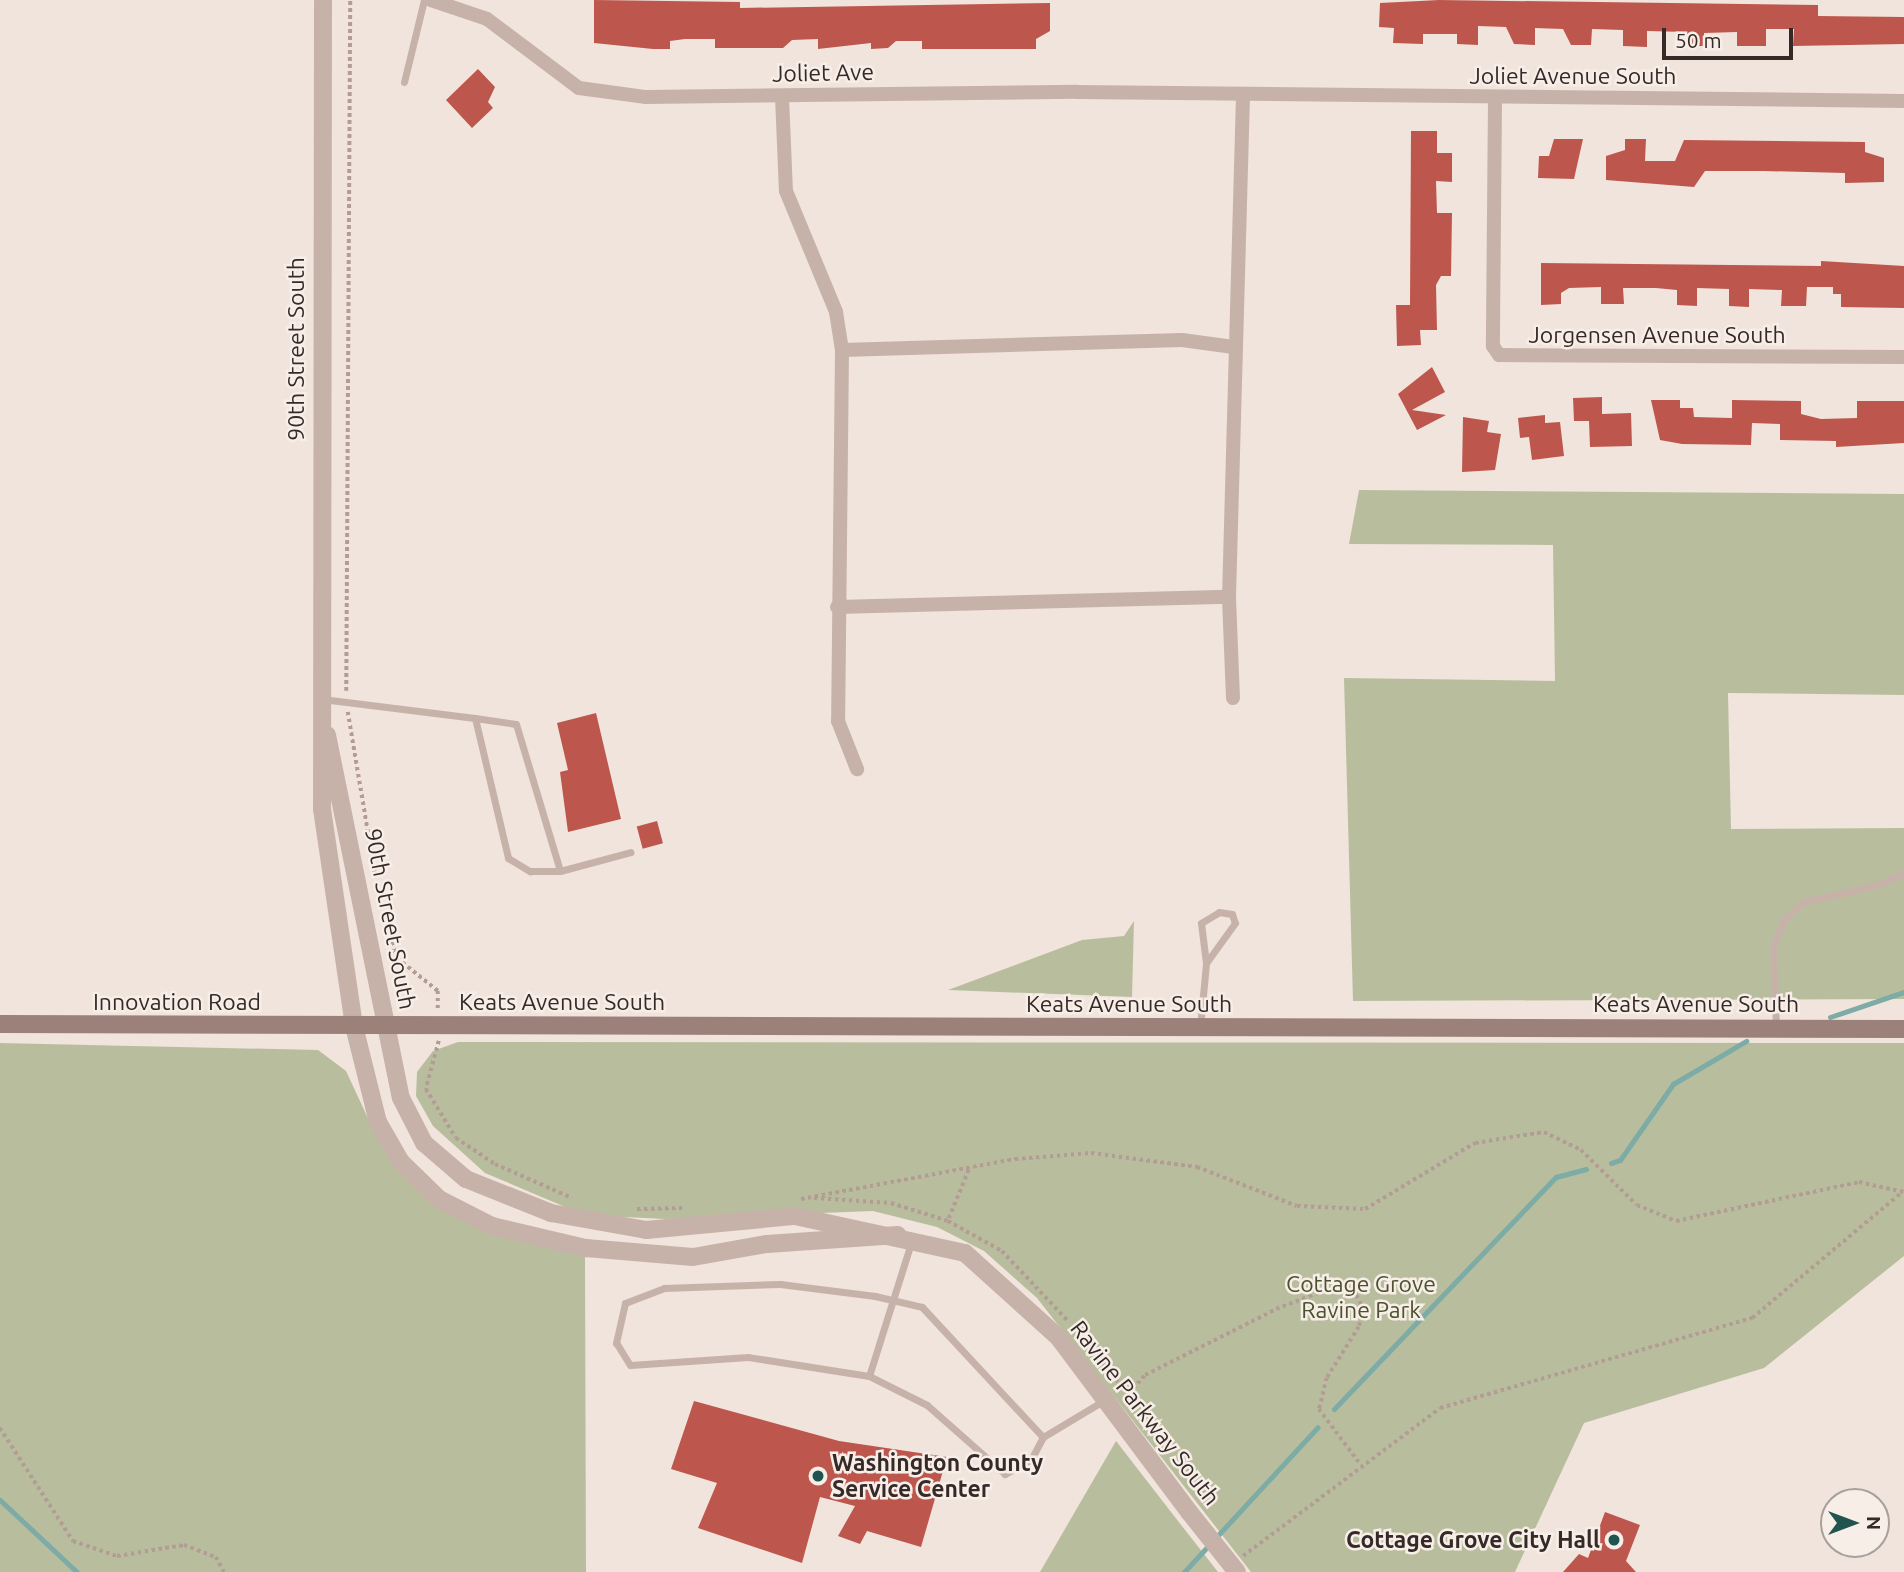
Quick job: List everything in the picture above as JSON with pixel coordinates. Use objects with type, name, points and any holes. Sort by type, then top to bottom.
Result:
[{"type":"main road","name":"Innovation Road","points":[[0,1024],[354,1026]]},
{"type":"main road","name":"Keats Avenue South","points":[[354,1026],[1904,1029]]},
{"type":"street","name":"90th Street South","points":[[323,0],[318,698],[322,809],[354,1026]]},
{"type":"street","name":"Joliet Ave","points":[[431,0],[487,19],[579,89],[646,97],[1243,95]]},
{"type":"street","points":[[1233,698],[1229,597],[1243,95]]},
{"type":"street","name":"Joliet Avenue South","points":[[1243,95],[1495,100],[1904,101]]},
{"type":"street","points":[[782,97],[786,191],[836,312],[842,350],[837,607],[838,721],[857,769]]},
{"type":"street","name":"Jorgensen Avenue South","points":[[1495,100],[1493,346],[1499,355],[1904,357]]},
{"type":"street","points":[[842,350],[1182,340],[1234,347]]},
{"type":"street","points":[[837,607],[1229,597]]},
{"type":"street","name":"90th Street South","points":[[318,698],[386,1027]]},
{"type":"street","name":"Ravine Parkway South","points":[[354,1026],[378,1122],[401,1162],[439,1199],[492,1226],[586,1248],[693,1257],[767,1244],[905,1237]]},
{"type":"street","name":"Ravine Parkway South","points":[[386,1027],[401,1098],[424,1143],[466,1179],[509,1200],[646,1230],[794,1216],[905,1237],[965,1253],[1059,1338],[1103,1401],[1234,1568]]},
{"type":"lane","points":[[404,82],[424,0]]},
{"type":"lane","points":[[318,698],[516,724],[559,871]]},
{"type":"lane","points":[[475,718],[508,858],[530,871],[559,871],[631,852]]},
{"type":"lane","points":[[1776,1029],[1773,947],[1784,920],[1803,902],[1878,886],[1904,873]]},
{"type":"lane","points":[[1200,1028],[1206,963],[1201,923],[1219,912],[1232,914],[1232,932],[1206,963]]},
{"type":"lane","points":[[869,1376],[892,1300],[905,1237]]},
{"type":"lane","points":[[1043,1437],[922,1307],[892,1300],[780,1284],[664,1288],[625,1303],[617,1343],[630,1364],[748,1357],[869,1376],[927,1405],[1005,1474],[1031,1460],[1043,1437],[1103,1401]]},
{"type":"path","points":[[350,0],[342,611],[347,702],[377,888]]},
{"type":"path","points":[[382,913],[397,958],[438,991],[439,1056],[426,1089],[456,1138],[495,1164],[584,1202]]},
{"type":"path","points":[[791,1199],[1052,1154],[1127,1155],[1236,1177],[1297,1206],[1365,1209],[1475,1143],[1544,1132],[1581,1150],[1637,1205],[1676,1221],[1859,1182],[1903,1192]]},
{"type":"path","points":[[948,1221],[968,1170]]},
{"type":"path","points":[[1234,1568],[1361,1465],[1468,1395],[1752,1318],[1903,1192]]},
{"type":"path","points":[[804,1198],[891,1203],[948,1221],[1002,1251],[1072,1325]]},
{"type":"path","points":[[628,1209],[690,1207]]},
{"type":"path","points":[[1080,1335],[1128,1394],[1145,1375],[1265,1314],[1323,1291],[1353,1289],[1364,1309],[1359,1327],[1327,1378],[1319,1409],[1361,1465]]},
{"type":"path","points":[[0,1428],[20,1450],[73,1541],[117,1556],[184,1545],[216,1557],[224,1572]]},
{"type":"green space","points":[[1359,490],[1904,494],[1904,695],[1728,693],[1731,829],[1904,828],[1904,999],[1353,1001],[1344,678],[1555,681],[1553,545],[1349,544]]},
{"type":"green space","points":[[1134,921],[1132,997],[948,990],[1082,940],[1124,936]]},
{"type":"green space","name":"Cottage Grove Ravine Park","points":[[458,1042],[1904,1043],[1904,1256],[1764,1368],[1584,1423],[1515,1572],[1251,1572],[1037,1298],[984,1251],[937,1227],[873,1211],[665,1219],[584,1215],[485,1173],[433,1126],[416,1096],[417,1072],[433,1051]]},
{"type":"green space","points":[[0,1043],[318,1050],[346,1071],[373,1129],[434,1203],[487,1232],[585,1254],[586,1572],[0,1572]]},
{"type":"green space","points":[[1116,1441],[1178,1521],[1218,1572],[1040,1572]]},
{"type":"building","points":[[594,0],[740,2],[740,8],[1050,3],[1050,31],[1036,39],[1036,49],[922,49],[922,41],[896,41],[888,48],[871,49],[871,43],[818,49],[818,39],[792,40],[783,48],[715,48],[715,39],[685,39],[670,41],[670,49],[653,49],[594,43]]},
{"type":"building","points":[[1439,0],[1818,5],[1818,16],[1904,17],[1904,44],[1793,46],[1794,29],[1766,29],[1766,46],[1737,46],[1737,32],[1704,33],[1704,46],[1686,46],[1686,32],[1647,31],[1647,47],[1623,46],[1623,30],[1592,29],[1591,45],[1571,45],[1563,29],[1535,28],[1535,45],[1514,44],[1506,27],[1478,26],[1478,45],[1457,44],[1457,34],[1423,34],[1423,44],[1393,43],[1394,28],[1379,27],[1380,3]]},
{"type":"building","points":[[478,69],[495,87],[488,102],[493,108],[472,128],[446,100]]},
{"type":"building","points":[[1411,131],[1437,131],[1437,153],[1452,153],[1452,182],[1436,181],[1437,213],[1452,213],[1451,276],[1441,276],[1436,285],[1437,330],[1420,330],[1421,345],[1397,346],[1396,305],[1410,305]]},
{"type":"building","points":[[1554,139],[1583,139],[1574,179],[1538,178],[1539,156],[1549,156]]},
{"type":"building","points":[[1625,139],[1646,139],[1645,161],[1675,161],[1684,140],[1865,142],[1865,152],[1884,158],[1884,182],[1845,183],[1845,173],[1764,171],[1705,171],[1694,187],[1606,180],[1606,156],[1625,150]]},
{"type":"building","points":[[1821,261],[1904,266],[1904,308],[1841,307],[1841,294],[1833,294],[1833,287],[1807,287],[1806,306],[1781,306],[1782,290],[1749,289],[1749,307],[1729,306],[1729,289],[1697,288],[1697,306],[1677,305],[1677,290],[1656,288],[1623,288],[1624,304],[1601,304],[1601,287],[1569,288],[1561,293],[1561,304],[1541,305],[1541,263],[1821,266]]},
{"type":"building","points":[[1432,367],[1445,392],[1412,410],[1446,415],[1417,430],[1398,394]]},
{"type":"building","points":[[1602,397],[1602,414],[1631,413],[1632,446],[1590,447],[1589,421],[1574,421],[1573,398]]},
{"type":"building","points":[[1651,400],[1680,400],[1680,408],[1693,408],[1694,417],[1732,418],[1732,400],[1801,401],[1801,414],[1821,419],[1857,418],[1857,401],[1904,401],[1904,443],[1836,447],[1836,441],[1780,440],[1780,424],[1752,423],[1751,445],[1682,444],[1660,440]]},
{"type":"building","points":[[1545,415],[1545,423],[1560,422],[1564,456],[1532,460],[1529,437],[1520,438],[1518,418]]},
{"type":"building","points":[[1463,417],[1489,421],[1487,432],[1501,434],[1495,470],[1462,472]]},
{"type":"building","points":[[596,713],[621,819],[568,832],[560,772],[568,770],[557,723]]},
{"type":"building","points":[[657,821],[663,843],[643,849],[637,826]]},
{"type":"building","name":"Washington County Service Center","points":[[694,1401],[839,1441],[947,1457],[921,1547],[867,1531],[860,1544],[838,1536],[855,1506],[820,1497],[802,1563],[698,1528],[717,1483],[671,1469]]},
{"type":"building","name":"Cottage Grove City Hall","points":[[1605,1512],[1640,1525],[1626,1561],[1636,1572],[1563,1572],[1579,1554],[1588,1558]]},
{"type":"waterway","points":[[1830,1017],[1904,992]]},
{"type":"waterway","points":[[1611,1163],[1620,1160],[1673,1084],[1746,1041]]},
{"type":"waterway","points":[[1334,1409],[1556,1177],[1586,1169]]},
{"type":"waterway","points":[[1184,1572],[1318,1427]]},
{"type":"waterway","points":[[0,1500],[77,1572]]},
{"type":"place","name":"Washington County Service Center","points":[[818,1476]]},
{"type":"place","name":"Cottage Grove City Hall","points":[[1614,1540]]}]
